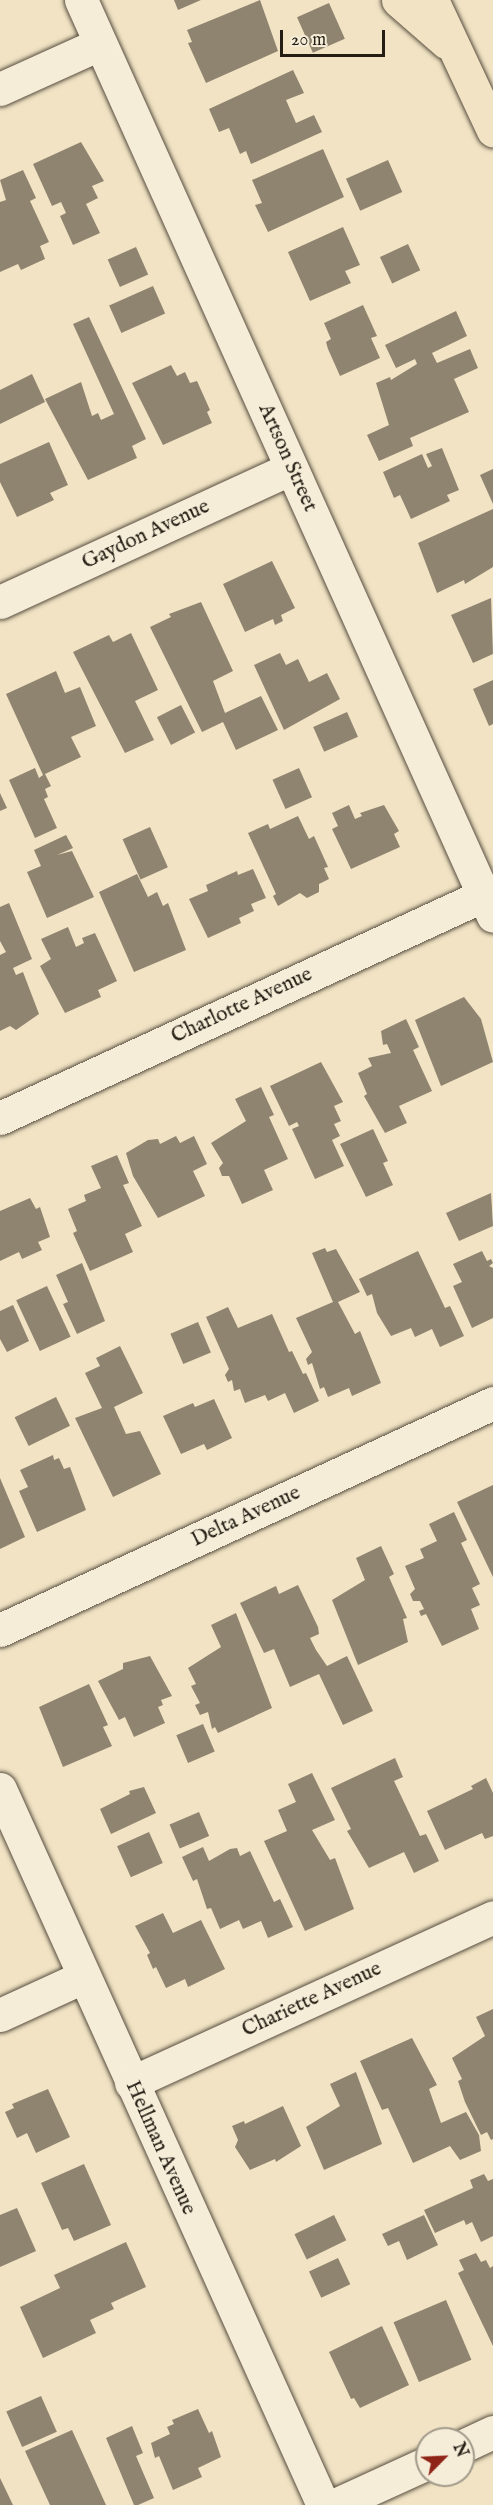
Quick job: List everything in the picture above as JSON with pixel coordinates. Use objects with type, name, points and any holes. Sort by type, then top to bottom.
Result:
[{"type":"highway","points":[[398,0],[455,51]]},
{"type":"highway","points":[[432,0],[493,130]]},
{"type":"street","name":"Artson Street","points":[[81,0],[488,905]]},
{"type":"street","points":[[0,89],[99,44]]},
{"type":"street","name":"Gaydon Avenue","points":[[0,602],[291,468]]},
{"type":"street","name":"Charlotte Avenue","points":[[0,1118],[488,905]]},
{"type":"street","name":"Delta Avenue","points":[[0,1630],[493,1404]]},
{"type":"street","name":"Hellman Avenue","points":[[0,1789],[323,2505]]},
{"type":"street","name":"Chariette Avenue","points":[[131,2083],[493,1917]]},
{"type":"street","points":[[0,2015],[84,1977]]},
{"type":"street","points":[[475,2440],[493,2432]]},
{"type":"street","points":[[335,2505],[415,2468]]},
{"type":"building","points":[[174,0],[201,0],[178,10]]},
{"type":"building","points":[[260,0],[278,51],[206,83],[188,43],[192,42],[187,30]]},
{"type":"building","points":[[329,3],[345,39],[313,53],[297,17]]},
{"type":"building","points":[[293,70],[304,93],[286,100],[296,123],[314,115],[322,132],[251,164],[246,151],[240,154],[229,128],[219,132],[209,109]]},
{"type":"building","points":[[81,142],[104,181],[92,186],[98,198],[86,204],[100,233],[73,245],[60,216],[66,213],[61,202],[52,206],[33,164]]},
{"type":"building","points":[[323,149],[344,197],[268,232],[255,205],[262,203],[252,180]]},
{"type":"building","points":[[388,160],[402,192],[360,211],[346,179]]},
{"type":"building","points":[[23,170],[36,198],[30,201],[49,242],[40,246],[45,259],[21,270],[18,264],[0,272],[0,202],[6,200],[0,180]]},
{"type":"building","points":[[343,227],[360,265],[345,271],[351,283],[310,301],[288,252]]},
{"type":"building","points":[[408,244],[420,270],[392,283],[380,257]]},
{"type":"building","points":[[136,247],[148,274],[120,287],[108,260]]},
{"type":"building","points":[[153,286],[165,313],[121,333],[109,306]]},
{"type":"building","points":[[363,305],[377,336],[371,338],[380,358],[340,376],[328,349],[326,342],[331,339],[324,323]]},
{"type":"building","points":[[456,311],[467,336],[432,353],[437,363],[470,349],[478,368],[454,379],[469,412],[410,438],[413,446],[379,461],[367,435],[389,425],[376,383],[390,377],[391,380],[417,364],[415,359],[396,368],[385,345]]},
{"type":"building","points":[[89,317],[146,439],[132,446],[137,458],[88,480],[45,399],[81,382],[92,416],[98,413],[101,420],[114,414],[73,324]]},
{"type":"building","points":[[171,365],[177,376],[185,372],[190,383],[197,381],[210,410],[207,412],[212,423],[163,445],[132,383]]},
{"type":"building","points":[[32,374],[45,402],[0,424],[0,390]]},
{"type":"building","points":[[49,442],[68,485],[50,493],[54,500],[17,517],[0,482],[0,464]]},
{"type":"building","points":[[442,448],[459,490],[447,495],[450,501],[411,519],[400,495],[394,498],[383,472],[422,454],[428,468],[432,466],[426,454]]},
{"type":"building","points":[[493,469],[493,504],[480,475]]},
{"type":"building","points":[[493,509],[493,567],[465,584],[464,580],[437,593],[418,543]]},
{"type":"building","points":[[272,561],[295,608],[281,615],[283,621],[275,625],[273,619],[245,632],[223,584]]},
{"type":"building","points":[[491,598],[493,654],[473,663],[451,615]]},
{"type":"building","points":[[201,602],[233,671],[213,681],[225,713],[261,696],[278,730],[236,750],[223,722],[202,732],[150,627],[171,617],[169,614]]},
{"type":"building","points":[[131,633],[158,690],[135,701],[154,740],[125,753],[73,652],[109,635],[113,642]]},
{"type":"building","points":[[280,653],[286,665],[298,659],[309,682],[327,673],[340,699],[284,730],[254,665]]},
{"type":"building","points":[[56,671],[65,693],[80,687],[96,726],[71,737],[81,757],[45,774],[51,786],[45,789],[48,797],[44,799],[57,828],[35,838],[9,780],[35,768],[39,778],[43,775],[6,694]]},
{"type":"building","points":[[493,680],[493,724],[489,726],[473,689]]},
{"type":"building","points":[[181,705],[195,733],[171,745],[157,717]]},
{"type":"building","points":[[347,712],[358,737],[324,752],[313,727]]},
{"type":"building","points":[[299,768],[312,797],[286,809],[273,780]]},
{"type":"building","points":[[0,793],[7,808],[0,811]]},
{"type":"building","points":[[349,805],[355,819],[362,816],[360,813],[384,805],[399,831],[394,834],[400,847],[351,869],[332,829],[338,826],[332,813]]},
{"type":"building","points":[[298,816],[309,839],[314,836],[328,867],[324,868],[329,879],[319,884],[319,892],[307,898],[300,893],[278,906],[273,896],[276,894],[248,833],[268,824],[270,829]]},
{"type":"building","points":[[150,827],[168,867],[140,879],[123,839]]},
{"type":"building","points":[[66,835],[73,848],[57,855],[72,851],[94,897],[47,918],[27,872],[41,866],[34,850]]},
{"type":"building","points":[[253,869],[266,898],[251,904],[254,911],[239,918],[241,923],[208,938],[189,899],[208,891],[206,885],[237,871],[238,875]]},
{"type":"building","points":[[137,874],[148,897],[157,892],[163,906],[168,903],[186,950],[134,972],[99,892]]},
{"type":"building","points":[[9,903],[32,959],[13,968],[16,975],[23,972],[39,1014],[16,1030],[10,1026],[0,1031],[0,955],[6,952],[0,941],[0,907]]},
{"type":"building","points":[[68,927],[76,947],[84,943],[82,938],[95,933],[117,981],[98,990],[101,997],[65,1013],[40,966],[51,959],[41,939]]},
{"type":"building","points":[[464,997],[481,1019],[493,1062],[441,1086],[415,1020]]},
{"type":"building","points":[[406,1019],[419,1047],[413,1050],[432,1091],[399,1106],[407,1123],[385,1133],[364,1096],[367,1094],[358,1073],[372,1066],[368,1058],[391,1053],[387,1044],[383,1045],[381,1031]]},
{"type":"building","points":[[321,1062],[343,1102],[334,1106],[341,1121],[334,1124],[340,1136],[332,1140],[344,1166],[315,1179],[292,1129],[299,1126],[297,1122],[289,1126],[270,1086]]},
{"type":"building","points":[[261,1087],[274,1115],[269,1117],[288,1159],[264,1170],[273,1190],[242,1204],[229,1176],[222,1176],[219,1168],[223,1163],[211,1143],[246,1121],[235,1099]]},
{"type":"building","points":[[373,1129],[388,1161],[383,1163],[393,1185],[366,1197],[340,1144]]},
{"type":"building","points":[[176,1136],[180,1143],[194,1136],[207,1164],[193,1171],[205,1196],[158,1218],[133,1176],[126,1153],[148,1140],[158,1139],[160,1144]]},
{"type":"building","points":[[117,1155],[129,1183],[123,1185],[142,1226],[125,1234],[133,1252],[90,1271],[73,1233],[77,1231],[68,1209],[86,1201],[84,1195],[101,1188],[91,1166]]},
{"type":"building","points":[[491,1193],[493,1226],[459,1241],[446,1213]]},
{"type":"building","points":[[30,1198],[36,1209],[40,1207],[50,1237],[38,1242],[42,1250],[22,1259],[19,1252],[0,1261],[0,1211]]},
{"type":"building","points":[[325,1248],[327,1252],[336,1249],[360,1292],[338,1302],[355,1334],[360,1331],[381,1383],[352,1396],[349,1388],[328,1397],[324,1387],[320,1389],[312,1363],[308,1365],[306,1359],[312,1352],[296,1318],[333,1302],[312,1253]]},
{"type":"building","points":[[418,1251],[445,1308],[450,1306],[464,1336],[440,1347],[432,1329],[415,1337],[411,1328],[391,1336],[377,1313],[372,1294],[367,1296],[359,1279]]},
{"type":"building","points":[[482,1251],[487,1261],[491,1259],[493,1263],[489,1266],[493,1268],[493,1318],[472,1328],[453,1286],[462,1282],[453,1264]]},
{"type":"building","points":[[82,1263],[105,1321],[77,1334],[63,1304],[68,1302],[56,1275]]},
{"type":"building","points":[[47,1286],[71,1337],[40,1351],[16,1300]]},
{"type":"building","points":[[13,1305],[29,1341],[7,1352],[0,1339],[0,1311]]},
{"type":"building","points":[[228,1307],[238,1328],[272,1314],[289,1352],[292,1351],[303,1374],[306,1373],[319,1401],[294,1413],[285,1393],[268,1401],[265,1395],[245,1403],[240,1389],[234,1391],[232,1380],[228,1382],[225,1375],[229,1369],[206,1317]]},
{"type":"building","points":[[198,1322],[211,1352],[183,1364],[170,1334]]},
{"type":"building","points":[[120,1346],[143,1393],[114,1407],[126,1434],[140,1431],[161,1474],[113,1497],[75,1418],[102,1408],[85,1373],[100,1366],[96,1358]]},
{"type":"building","points":[[56,1397],[70,1426],[29,1446],[15,1417]]},
{"type":"building","points":[[214,1399],[232,1438],[207,1450],[204,1444],[181,1454],[163,1416],[193,1403],[195,1407]]},
{"type":"building","points":[[53,1455],[54,1460],[59,1458],[64,1469],[70,1467],[86,1510],[37,1532],[19,1491],[28,1487],[20,1470]]},
{"type":"building","points":[[0,1478],[25,1537],[0,1549]]},
{"type":"building","points":[[493,1485],[493,1577],[457,1502]]},
{"type":"building","points":[[454,1512],[467,1540],[461,1543],[480,1584],[472,1588],[480,1605],[471,1609],[479,1629],[442,1646],[426,1614],[421,1616],[419,1611],[424,1609],[420,1601],[413,1601],[410,1594],[415,1589],[405,1566],[424,1558],[420,1549],[437,1541],[429,1524]]},
{"type":"building","points":[[381,1546],[394,1574],[389,1577],[407,1618],[403,1619],[408,1642],[358,1665],[332,1600],[365,1580],[356,1558]]},
{"type":"building","points":[[298,1585],[318,1627],[319,1634],[310,1638],[316,1650],[327,1666],[347,1656],[373,1711],[343,1725],[319,1674],[290,1687],[274,1649],[264,1653],[240,1603],[276,1586],[279,1594]]},
{"type":"building","points":[[236,1613],[272,1708],[218,1733],[215,1727],[212,1729],[208,1712],[200,1715],[195,1705],[200,1703],[191,1686],[196,1684],[188,1668],[221,1647],[211,1625]]},
{"type":"building","points":[[150,1656],[172,1696],[161,1700],[163,1705],[158,1707],[165,1723],[134,1737],[125,1717],[119,1720],[98,1681],[123,1669],[123,1663]]},
{"type":"building","points":[[89,1684],[108,1725],[103,1727],[112,1746],[63,1767],[39,1707]]},
{"type":"building","points":[[203,1724],[215,1752],[188,1763],[176,1735]]},
{"type":"building","points":[[395,1758],[403,1777],[394,1781],[420,1836],[426,1834],[439,1861],[414,1873],[404,1852],[369,1868],[347,1831],[351,1829],[331,1788]]},
{"type":"building","points":[[312,1773],[335,1820],[312,1830],[330,1860],[335,1858],[354,1909],[305,1931],[264,1841],[287,1831],[278,1810],[296,1802],[288,1784]]},
{"type":"building","points":[[486,1778],[493,1793],[493,1836],[485,1839],[482,1833],[445,1850],[427,1811],[473,1789],[471,1786]]},
{"type":"building","points":[[144,1787],[156,1813],[111,1834],[100,1809],[130,1794],[129,1791]]},
{"type":"building","points":[[199,1812],[209,1836],[180,1848],[170,1825]]},
{"type":"building","points":[[149,1832],[163,1863],[131,1877],[117,1846]]},
{"type":"building","points":[[203,1847],[209,1861],[230,1849],[237,1848],[240,1856],[250,1851],[274,1902],[280,1899],[293,1927],[268,1938],[261,1921],[243,1929],[239,1920],[220,1929],[211,1908],[207,1909],[197,1879],[193,1881],[182,1857]]},
{"type":"building","points":[[163,1913],[173,1933],[201,1920],[225,1969],[188,1987],[185,1979],[166,1988],[156,1967],[153,1969],[147,1955],[150,1953],[135,1926]]},
{"type":"building","points":[[493,2009],[493,2139],[491,2140],[487,2132],[481,2135],[465,2102],[458,2081],[462,2079],[452,2058],[485,2036],[476,2017]]},
{"type":"building","points":[[412,2038],[437,2085],[429,2089],[441,2123],[466,2112],[479,2135],[481,2151],[460,2160],[450,2146],[413,2163],[388,2108],[382,2110],[360,2061]]},
{"type":"building","points":[[356,2072],[382,2144],[324,2170],[306,2127],[340,2106],[330,2084]]},
{"type":"building","points":[[48,2089],[70,2137],[36,2153],[27,2133],[17,2138],[5,2112],[14,2108],[12,2104]]},
{"type":"building","points":[[283,2106],[301,2146],[276,2162],[275,2159],[250,2170],[235,2147],[238,2140],[232,2126],[244,2121],[245,2124]]},
{"type":"building","points":[[84,2164],[111,2225],[74,2241],[68,2228],[62,2230],[41,2183]]},
{"type":"building","points":[[484,2174],[488,2181],[493,2179],[493,2236],[481,2242],[472,2222],[466,2225],[464,2220],[435,2233],[424,2210],[473,2188],[470,2180]]},
{"type":"building","points":[[17,2208],[36,2251],[0,2267],[0,2215]]},
{"type":"building","points":[[334,2215],[346,2240],[307,2259],[294,2234]]},
{"type":"building","points":[[424,2215],[438,2245],[407,2260],[399,2241],[388,2246],[382,2234]]},
{"type":"building","points":[[126,2242],[146,2287],[111,2303],[114,2309],[90,2320],[96,2333],[43,2358],[20,2307],[60,2288],[54,2275]]},
{"type":"building","points":[[476,2253],[481,2262],[486,2260],[490,2268],[493,2266],[493,2346],[458,2273],[464,2270],[459,2260]]},
{"type":"building","points":[[338,2258],[350,2284],[321,2298],[309,2272]]},
{"type":"building","points":[[446,2300],[471,2360],[419,2382],[394,2322]]},
{"type":"building","points":[[382,2326],[409,2385],[360,2408],[354,2398],[351,2399],[329,2352]]},
{"type":"building","points":[[41,2396],[57,2432],[22,2447],[6,2411]]},
{"type":"building","points":[[198,2409],[209,2433],[212,2431],[221,2457],[198,2468],[202,2477],[173,2490],[159,2456],[155,2458],[151,2443],[170,2434],[167,2427],[174,2424],[172,2420]]},
{"type":"building","points":[[132,2426],[143,2453],[136,2456],[154,2498],[138,2505],[134,2505],[106,2438]]},
{"type":"building","points":[[72,2430],[106,2505],[50,2505],[25,2451]]},
{"type":"building","points":[[0,2478],[13,2505],[0,2505]]}]
